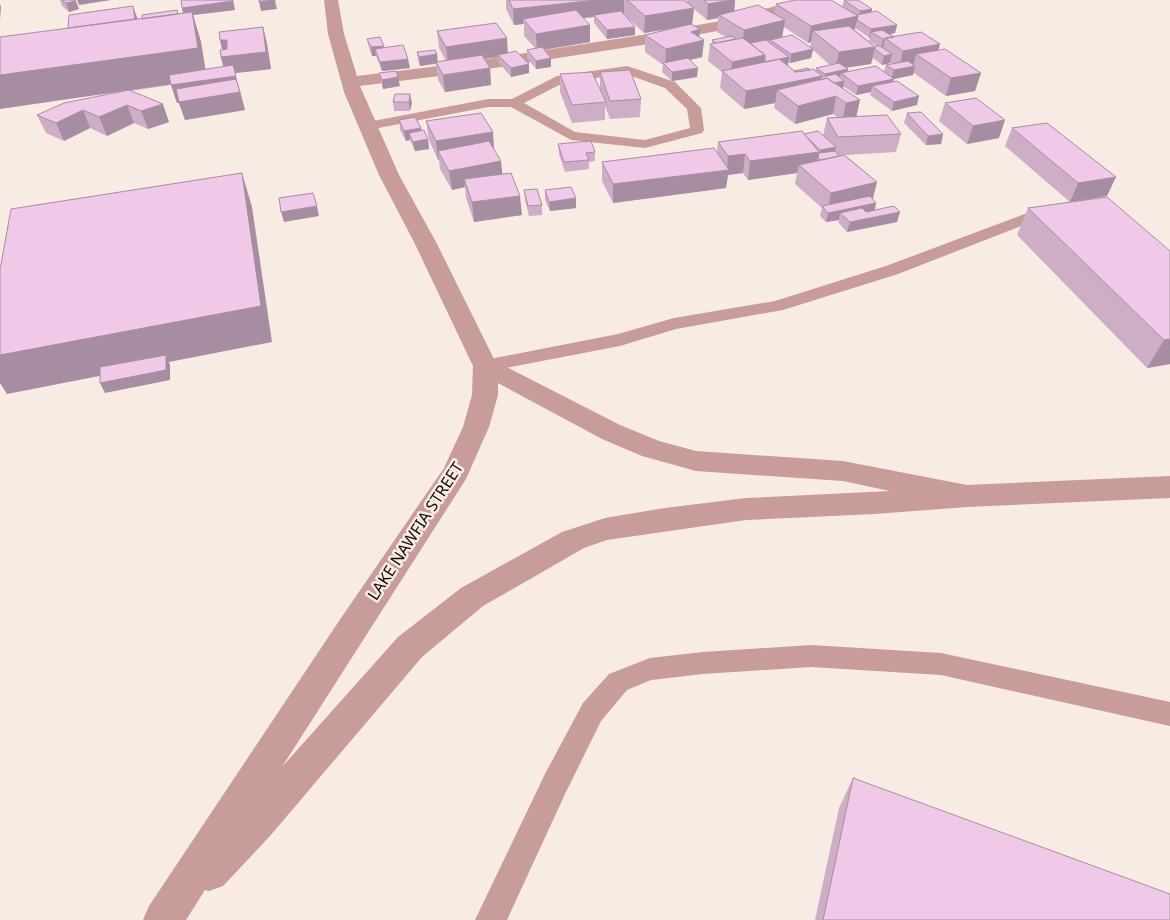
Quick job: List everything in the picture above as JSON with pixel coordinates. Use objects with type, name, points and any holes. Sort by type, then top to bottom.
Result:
[{"type":"street","name":"LAKE NAWFIA STREET","points":[[167,915],[350,631],[456,472],[476,427],[485,396],[485,366],[425,242],[389,175],[350,82],[336,34],[331,0]]},
{"type":"street","points":[[350,82],[456,69],[555,52],[642,40],[728,24],[799,4]]},
{"type":"street","points":[[485,366],[611,432],[652,449],[696,461],[843,471],[967,496]]},
{"type":"street","points":[[167,915],[257,824],[410,647],[472,596],[573,540],[605,529],[737,510],[967,496],[1170,487]]},
{"type":"lane","points":[[368,126],[488,103],[514,103],[562,79],[627,70],[670,84],[694,108],[697,130],[645,144],[571,136],[514,103]]},
{"type":"lane","points":[[485,366],[620,340],[674,324],[777,306],[892,270],[1046,211]]},
{"type":"lane","points":[[491,920],[555,784],[592,712],[618,682],[650,669],[703,663],[811,656],[941,664],[1170,714]]},
{"type":"building","points":[[62,0],[74,0],[76,1],[66,3]]},
{"type":"building","points":[[181,0],[233,0],[233,1],[182,8]]},
{"type":"building","points":[[259,0],[275,0],[259,2]]},
{"type":"building","points":[[509,0],[597,0],[513,9]]},
{"type":"building","points":[[627,0],[684,0],[694,8],[645,16]]},
{"type":"building","points":[[704,0],[731,0],[708,4]]},
{"type":"building","points":[[795,0],[831,0],[858,16],[811,26],[776,4]]},
{"type":"building","points":[[844,0],[858,0],[872,9],[860,11]]},
{"type":"building","points":[[758,5],[785,20],[744,30],[719,15]]},
{"type":"building","points":[[133,6],[135,19],[68,28],[69,15]]},
{"type":"building","points":[[177,10],[178,14],[142,19],[142,15]]},
{"type":"building","points":[[576,10],[590,25],[536,34],[523,19]]},
{"type":"building","points":[[621,11],[635,27],[607,30],[594,15]]},
{"type":"building","points":[[877,11],[897,25],[871,29],[857,20],[858,16],[856,15]]},
{"type":"building","points":[[192,12],[198,48],[0,75],[0,37]]},
{"type":"building","points":[[496,23],[507,38],[446,47],[437,31]]},
{"type":"building","points":[[691,24],[700,29],[691,32],[704,40],[666,49],[645,35]]},
{"type":"building","points":[[849,26],[875,47],[839,52],[813,31]]},
{"type":"building","points":[[263,27],[266,52],[221,57],[220,50],[227,49],[227,40],[220,40],[219,32]]},
{"type":"building","points":[[882,30],[894,37],[883,39],[871,32]]},
{"type":"building","points":[[921,32],[940,44],[903,51],[885,38]]},
{"type":"building","points":[[792,35],[813,49],[791,54],[770,40]]},
{"type":"building","points":[[732,36],[736,39],[716,43],[712,40]]},
{"type":"building","points":[[380,37],[384,46],[371,47],[367,39]]},
{"type":"building","points":[[743,38],[765,55],[732,62],[710,44]]},
{"type":"building","points":[[766,40],[789,57],[766,62],[765,55],[750,43]]},
{"type":"building","points":[[403,45],[408,59],[380,62],[375,49]]},
{"type":"building","points":[[875,46],[880,46],[892,54],[884,56],[875,49]]},
{"type":"building","points":[[542,47],[551,58],[536,61],[527,50]]},
{"type":"building","points":[[945,49],[981,73],[951,78],[916,54]]},
{"type":"building","points":[[435,50],[437,54],[419,57],[417,52]]},
{"type":"building","points":[[516,51],[529,64],[511,68],[498,55]]},
{"type":"building","points":[[482,55],[490,68],[443,75],[436,62]]},
{"type":"building","points":[[688,58],[698,68],[672,72],[663,63]]},
{"type":"building","points":[[779,59],[796,72],[813,69],[822,76],[746,91],[722,71]]},
{"type":"building","points":[[908,61],[915,66],[894,70],[886,65]]},
{"type":"building","points":[[839,63],[848,69],[825,74],[816,68]]},
{"type":"building","points":[[233,65],[236,76],[171,85],[169,75]]},
{"type":"building","points":[[876,66],[894,79],[858,86],[841,73]]},
{"type":"building","points":[[808,68],[810,70],[794,71]]},
{"type":"building","points":[[630,70],[641,99],[610,101],[600,72]]},
{"type":"building","points":[[396,71],[398,77],[382,80],[379,73]]},
{"type":"building","points":[[592,72],[606,102],[572,105],[560,74]]},
{"type":"building","points":[[836,74],[844,81],[834,83],[827,78],[821,80],[821,77]]},
{"type":"building","points":[[827,78],[860,100],[846,103],[836,96],[798,106],[777,90]]},
{"type":"building","points":[[236,79],[240,92],[179,102],[176,89]]},
{"type":"building","points":[[897,81],[919,96],[894,102],[872,86]]},
{"type":"building","points":[[129,90],[163,104],[141,111],[127,105],[99,117],[83,110],[56,123],[37,115],[64,103]]},
{"type":"building","points":[[395,94],[410,94],[409,102],[393,102]]},
{"type":"building","points":[[976,98],[1005,120],[973,126],[945,103]]},
{"type":"building","points":[[921,112],[943,134],[928,136],[907,113]]},
{"type":"building","points":[[481,113],[493,132],[436,141],[426,121]]},
{"type":"building","points":[[887,115],[901,134],[838,137],[827,118]]},
{"type":"building","points":[[415,117],[421,128],[404,131],[399,120]]},
{"type":"building","points":[[1047,123],[1116,177],[1078,183],[1012,128]]},
{"type":"building","points":[[424,130],[428,139],[413,142],[409,133]]},
{"type":"building","points":[[802,131],[819,152],[750,161],[745,154],[728,156],[718,142]]},
{"type":"building","points":[[818,131],[836,147],[820,150],[804,134]]},
{"type":"building","points":[[489,141],[501,161],[449,171],[438,151]]},
{"type":"building","points":[[591,141],[595,152],[586,153],[589,160],[564,162],[558,144]]},
{"type":"building","points":[[714,148],[729,170],[613,184],[602,162]]},
{"type":"building","points":[[835,151],[839,156],[820,160],[818,157],[819,153]]},
{"type":"building","points":[[844,155],[877,182],[831,193],[799,165]]},
{"type":"building","points":[[242,173],[261,306],[0,355],[0,270],[11,209]]},
{"type":"building","points":[[511,173],[520,196],[472,202],[464,179]]},
{"type":"building","points":[[571,187],[576,198],[549,202],[545,190]]},
{"type":"building","points":[[537,189],[542,205],[528,206],[524,190]]},
{"type":"building","points":[[313,193],[317,206],[281,212],[279,198]]},
{"type":"building","points":[[870,196],[876,203],[828,213],[822,206]]},
{"type":"building","points":[[1107,197],[1170,251],[1170,339],[1164,340],[1028,208]]},
{"type":"building","points":[[894,206],[900,212],[850,222],[840,213],[862,208],[866,212]]},
{"type":"building","points":[[166,355],[166,370],[100,383],[100,367]]},
{"type":"building","points":[[853,778],[1170,894],[1170,920],[823,920]]}]
